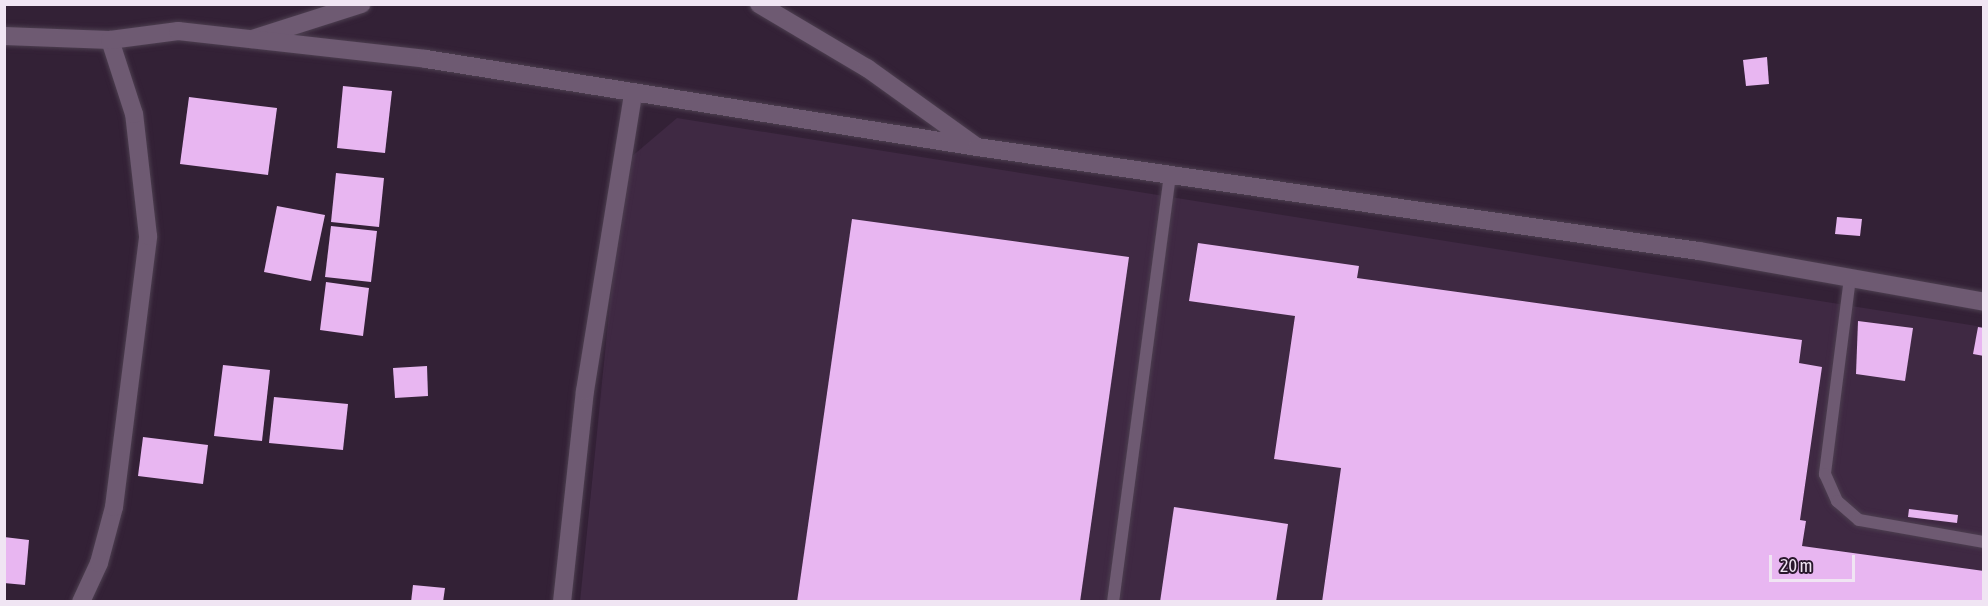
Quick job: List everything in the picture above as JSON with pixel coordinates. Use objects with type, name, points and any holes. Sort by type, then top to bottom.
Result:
[{"type":"street","points":[[252,39],[362,4]]},
{"type":"street","points":[[759,4],[867,68],[977,147]]},
{"type":"street","points":[[4,36],[110,40],[178,31],[426,59],[977,147],[1170,173],[1850,278],[1983,302]]},
{"type":"street","points":[[81,602],[99,563],[114,507],[147,236],[134,114],[110,40]]},
{"type":"street","points":[[562,602],[585,391],[633,93]]},
{"type":"lane","points":[[1113,602],[1170,173]]},
{"type":"lane","points":[[1850,278],[1825,474],[1837,501],[1859,519],[1983,542]]},
{"type":"shaded area","points":[[677,118],[1983,327],[1983,601],[580,602],[624,163]]},
{"type":"building","points":[[1767,57],[1769,84],[1746,86],[1743,60]]},
{"type":"building","points":[[343,86],[392,91],[385,153],[337,148]]},
{"type":"building","points":[[189,97],[277,108],[268,175],[180,164]]},
{"type":"building","points":[[336,173],[384,178],[379,227],[331,222]]},
{"type":"building","points":[[277,206],[325,215],[311,281],[264,272]]},
{"type":"building","points":[[1837,217],[1862,219],[1860,236],[1835,234]]},
{"type":"building","points":[[852,219],[1129,257],[1080,602],[797,602]]},
{"type":"building","points":[[331,226],[377,231],[371,282],[325,277]]},
{"type":"building","points":[[1198,243],[1359,266],[1357,278],[1802,340],[1799,363],[1822,367],[1800,520],[1806,521],[1802,546],[1984,571],[1984,602],[1322,602],[1341,468],[1274,459],[1295,316],[1189,301]]},
{"type":"building","points":[[326,282],[369,288],[363,336],[320,330]]},
{"type":"building","points":[[1858,321],[1913,328],[1905,381],[1856,374]]},
{"type":"building","points":[[1978,327],[1984,328],[1984,356],[1973,354]]},
{"type":"building","points":[[223,365],[270,370],[262,441],[214,436]]},
{"type":"building","points":[[427,366],[428,396],[395,398],[393,368]]},
{"type":"building","points":[[274,397],[348,404],[343,450],[269,443]]},
{"type":"building","points":[[143,437],[208,445],[203,484],[138,476]]},
{"type":"building","points":[[1174,507],[1288,524],[1276,602],[1160,602]]},
{"type":"building","points":[[1909,509],[1958,515],[1957,523],[1908,517]]},
{"type":"building","points":[[4,537],[29,540],[25,585],[4,583]]},
{"type":"building","points":[[413,585],[445,588],[443,602],[411,602]]}]
